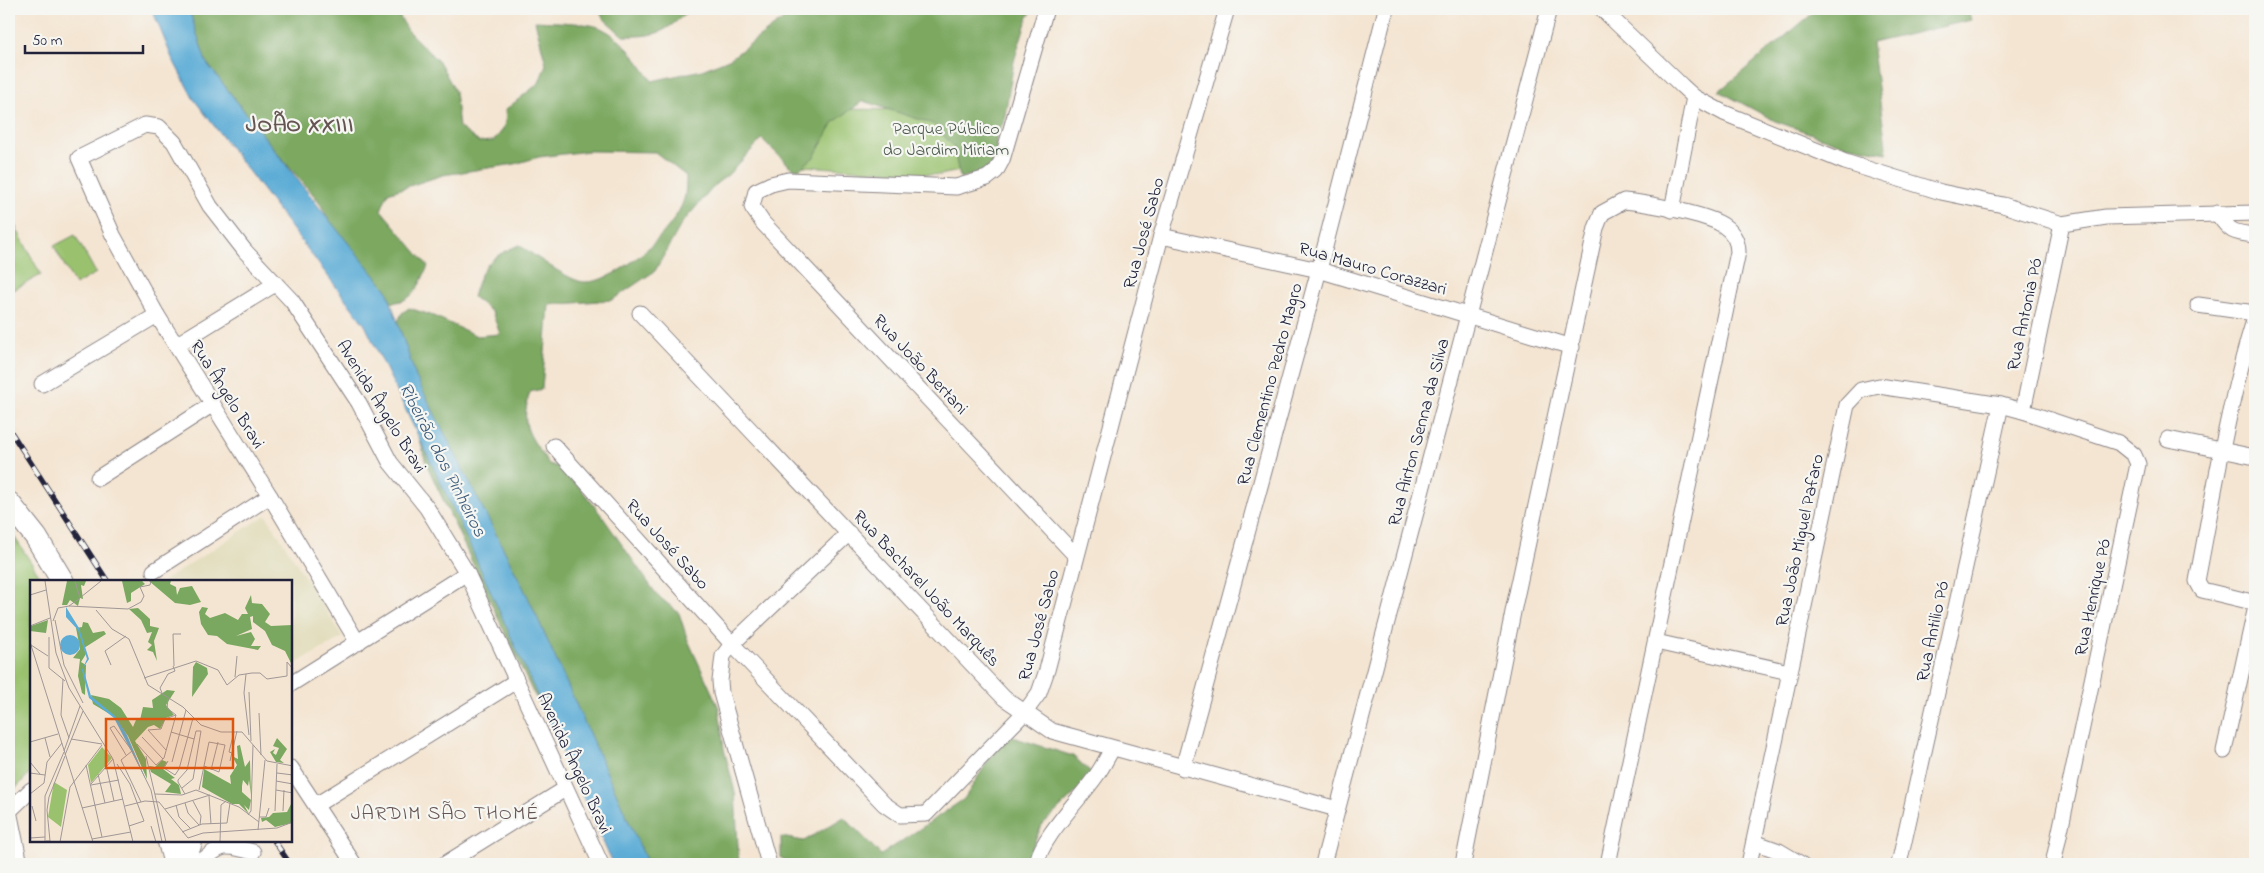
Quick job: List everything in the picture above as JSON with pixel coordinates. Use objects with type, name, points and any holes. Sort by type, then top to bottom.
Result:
[{"type":"main road","points":[[9,503],[36,538],[62,580]]},
{"type":"main road","points":[[49,559],[78,580]]},
{"type":"main road","points":[[169,843],[176,864]]},
{"type":"main road","points":[[184,864],[191,843]]},
{"type":"street","name":"Rua João Bertani","points":[[1046,9],[1002,160],[996,171],[987,178],[956,187],[788,180],[756,191],[752,207],[763,223],[1076,556]]},
{"type":"street","name":"Rua José Sabo","points":[[554,446],[732,644],[884,804],[900,816],[926,814],[1025,712],[1039,692],[1047,670],[1161,236],[1226,9]]},
{"type":"street","name":"Rua Clementino Pedro Magro","points":[[1183,768],[1319,270],[1386,9]]},
{"type":"street","name":"Rua Airton Senna da Silva","points":[[1323,864],[1549,9]]},
{"type":"street","points":[[1602,9],[1694,97],[1724,113],[1845,162],[1940,192],[2003,205],[2062,224],[2106,217],[2255,213]]},
{"type":"street","points":[[1672,210],[1694,97]]},
{"type":"street","name":"Rua Ângelo Bravi","points":[[159,127],[145,125],[79,158],[113,235],[157,315],[270,496],[358,643]]},
{"type":"street","name":"Avenida Ângelo Bravi","points":[[159,127],[174,142],[210,206],[274,284],[292,301],[359,403],[390,462],[427,508],[467,573],[601,864]]},
{"type":"street","points":[[1464,864],[1514,607],[1596,228],[1602,213],[1624,200],[1707,218],[1725,226],[1738,243],[1738,252],[1608,864]]},
{"type":"street","points":[[2217,213],[2228,228],[2238,234],[2255,235]]},
{"type":"street","name":"Rua Antonia Pó","points":[[2023,411],[2062,224]]},
{"type":"street","name":"Rua Mauro Corazzari","points":[[1161,236],[1319,270],[1572,346]]},
{"type":"street","points":[[176,345],[274,284]]},
{"type":"street","points":[[2198,304],[2255,313]]},
{"type":"street","name":"Rua Bacharel João Marquês","points":[[640,313],[1004,698],[1052,731],[1112,749],[1337,809]]},
{"type":"street","points":[[42,384],[157,315]]},
{"type":"street","points":[[2224,751],[2252,606],[2202,590],[2197,580],[2222,451],[2255,317]]},
{"type":"street","name":"Rua João Miguel Pafaro","points":[[1749,864],[1847,405],[1861,390],[1879,386],[2001,405],[2023,411]]},
{"type":"street","points":[[98,478],[212,404]]},
{"type":"street","name":"Rua Antilio Pó","points":[[1899,864],[2001,405]]},
{"type":"street","name":"Rua Henrique Pó","points":[[2023,411],[2119,443],[2134,455],[2138,464],[2053,864]]},
{"type":"street","points":[[2168,439],[2255,457]]},
{"type":"street","points":[[154,571],[270,496]]},
{"type":"street","points":[[769,864],[721,693],[720,681],[723,656],[732,644],[849,532]]},
{"type":"street","points":[[292,683],[467,573]]},
{"type":"street","points":[[1656,642],[1789,672]]},
{"type":"street","points":[[316,805],[516,681]]},
{"type":"street","points":[[1037,864],[1038,856],[1046,843],[1096,777],[1112,749]]},
{"type":"street","points":[[292,769],[354,864]]},
{"type":"street","points":[[445,864],[565,789]]},
{"type":"street","points":[[20,864],[9,811],[30,791]]},
{"type":"street","points":[[1754,842],[1779,851],[1801,864]]},
{"type":"street","points":[[198,864],[220,847],[233,847],[253,853]]},
{"type":"shaded area","points":[[266,515],[343,637],[292,665],[292,580],[165,580]]},
{"type":"green space","points":[[166,9],[395,9],[409,32],[440,63],[455,91],[459,127],[479,142],[493,141],[504,127],[505,110],[539,83],[546,64],[535,21],[579,23],[595,26],[609,32],[623,44],[652,81],[702,70],[731,58],[797,9],[1033,9],[1027,19],[1014,61],[1004,121],[996,136],[996,156],[989,172],[960,178],[953,146],[933,124],[863,101],[834,122],[814,157],[796,172],[762,139],[728,175],[717,183],[682,223],[655,271],[612,300],[549,305],[542,389],[530,392],[526,414],[528,431],[549,464],[566,469],[602,516],[657,595],[679,613],[687,638],[719,708],[724,749],[735,792],[739,864],[625,864],[560,723],[543,708],[532,691],[426,463],[412,410],[388,342],[402,313],[409,308],[434,316],[477,336],[500,334],[492,312],[473,297],[483,270],[488,264],[500,254],[519,245],[561,273],[578,281],[598,280],[613,274],[644,252],[670,225],[684,199],[686,176],[655,152],[589,151],[539,157],[515,164],[443,175],[388,193],[381,210],[428,266],[419,285],[409,297],[396,302],[375,303],[318,200],[195,60]]},
{"type":"green space","points":[[598,9],[690,9],[661,32],[623,36],[603,18]]},
{"type":"green space","points":[[1818,9],[1968,9],[1971,20],[1872,43],[1887,153],[1843,145],[1775,121],[1719,91]]},
{"type":"green space","name":"Parque Público do Jardim Miriam","points":[[998,92],[959,171],[940,175],[788,165],[802,138],[826,109],[927,110]]},
{"type":"green space","points":[[9,217],[41,275],[9,292]]},
{"type":"green space","points":[[75,235],[96,273],[75,285],[54,246]]},
{"type":"green space","points":[[9,529],[43,580],[30,580],[30,773],[9,795]]},
{"type":"green space","points":[[1009,736],[1073,756],[1092,773],[1086,783],[1042,825],[1025,864],[792,864],[781,858],[781,837],[804,841],[844,817],[881,855],[964,799],[990,758]]},
{"type":"water","name":"Ribeirão dos Pinheiros","points":[[152,9],[189,9],[206,62],[326,216],[387,290],[416,377],[527,595],[648,864],[613,864],[457,517],[365,325],[193,98],[172,58]]},
{"type":"railway","points":[[9,429],[107,580]]},
{"type":"railway","points":[[276,843],[290,864]]},
{"type":"district","name":"JOÃO XXIII","points":[[300,123]]},
{"type":"district","name":"JARDIM SÃO THOMÉ","points":[[445,812]]}]
